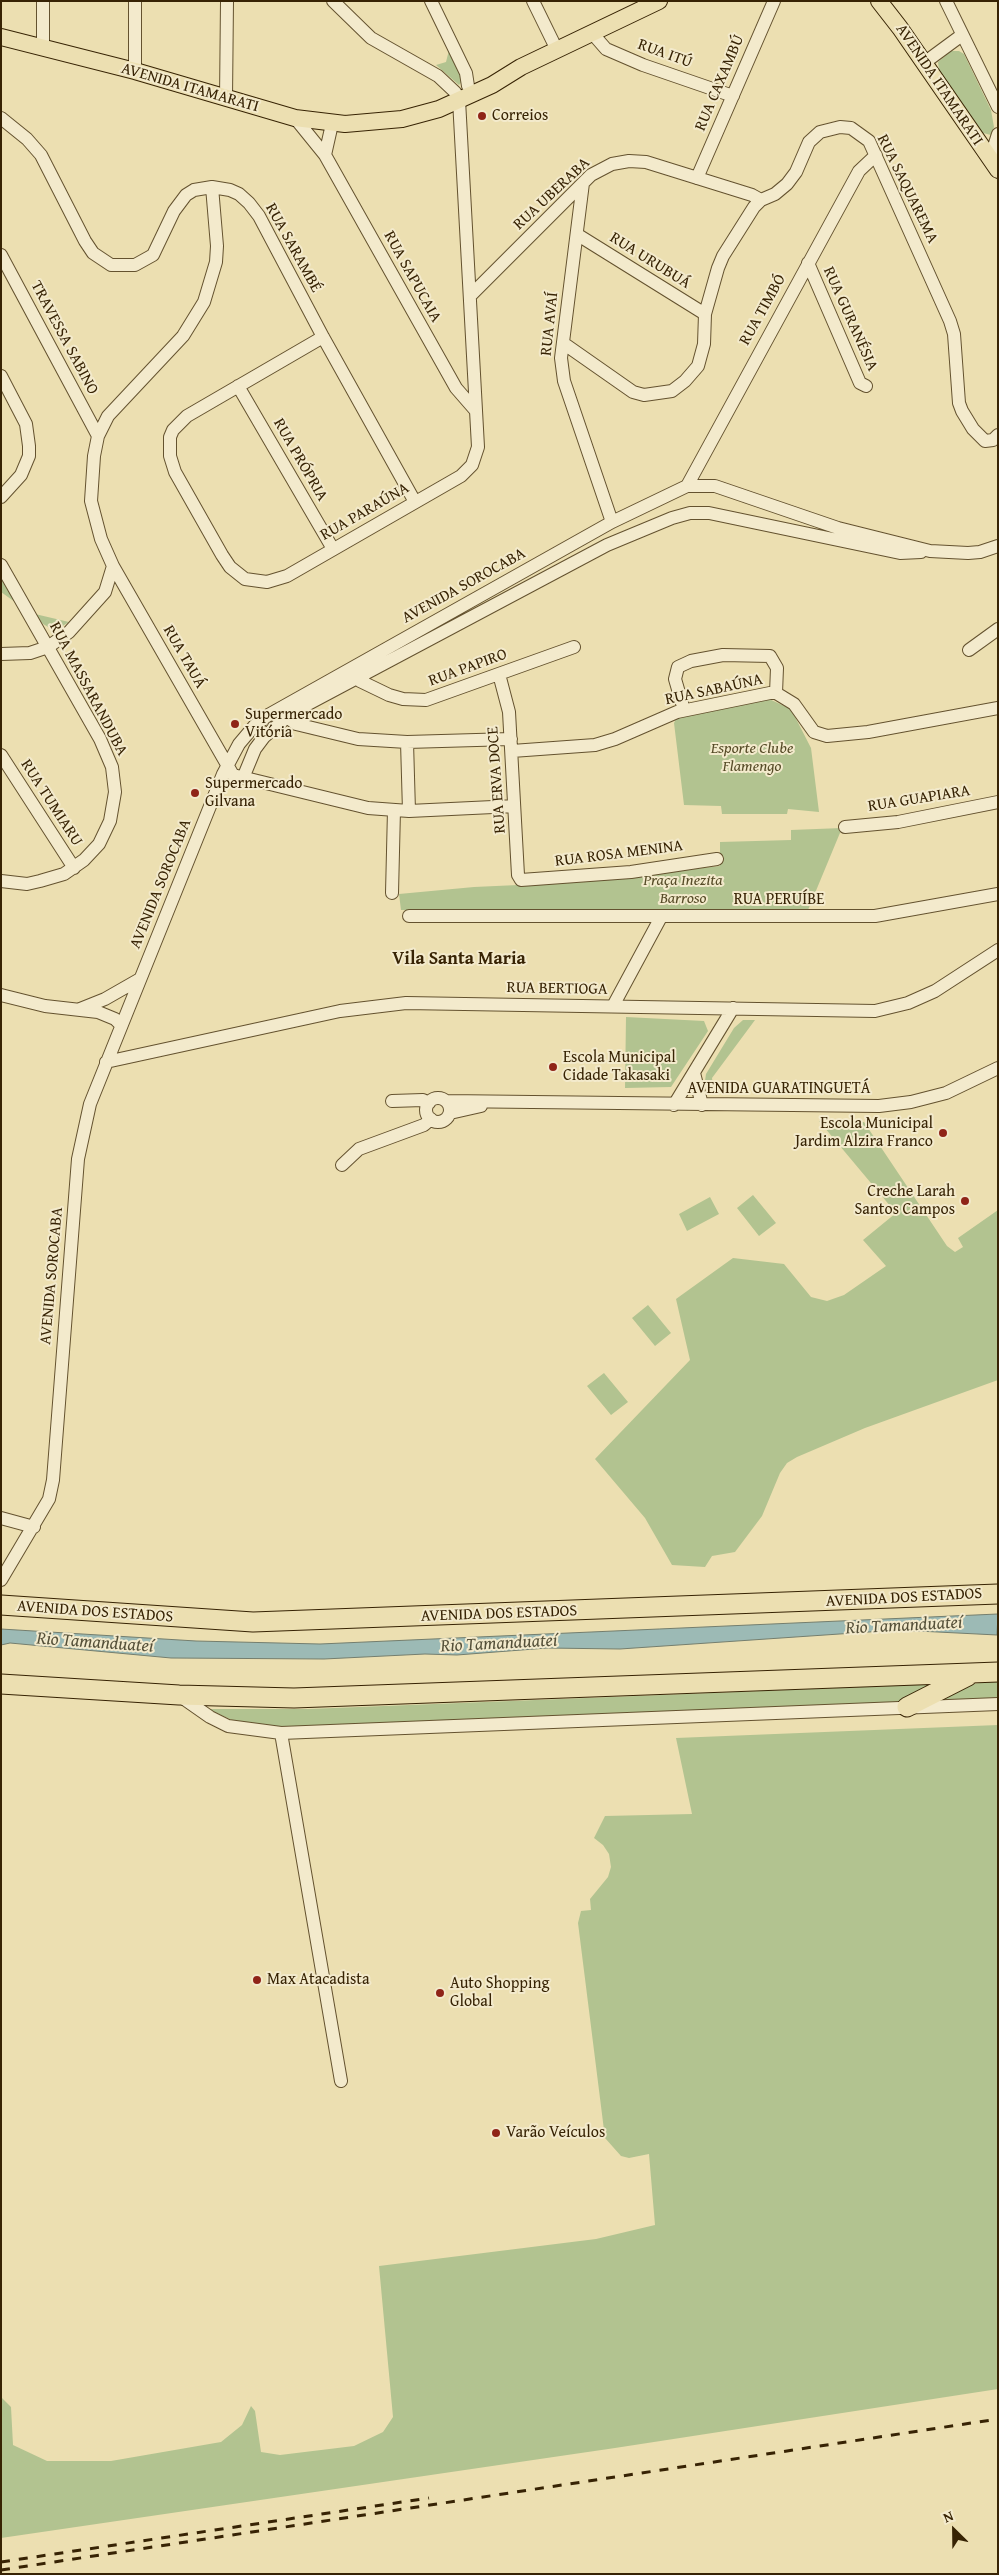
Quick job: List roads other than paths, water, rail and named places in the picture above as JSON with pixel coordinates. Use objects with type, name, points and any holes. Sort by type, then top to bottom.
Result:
[{"type":"highway","name":"AVENIDA DOS ESTADOS","points":[[1,1606],[253,1622],[998,1594]]},
{"type":"highway","points":[[1,1684],[179,1695],[294,1698],[998,1672]]},
{"type":"highway","points":[[907,1707],[974,1673]]},
{"type":"main road","name":"AVENIDA ITAMARATI","points":[[1,37],[135,71],[295,118],[332,124],[414,117],[461,93],[492,86],[521,67],[592,33],[638,6],[659,1]]},
{"type":"main road","name":"AVENIDA ITAMARATI","points":[[879,1],[994,165]]},
{"type":"street","points":[[43,1],[43,49]]},
{"type":"street","points":[[135,71],[136,1]]},
{"type":"street","points":[[226,1],[226,98]]},
{"type":"street","points":[[333,1],[372,38],[430,71],[461,93]]},
{"type":"street","name":"RUA PARAÚNA","points":[[323,336],[187,416],[173,430],[170,437],[170,456],[175,472],[222,555],[230,567],[245,579],[267,582],[287,576],[461,476],[472,465],[477,453],[479,440],[470,296],[461,93],[466,73],[432,1]]},
{"type":"street","points":[[534,1],[557,50]]},
{"type":"street","name":"RUA CAXAMBÚ","points":[[697,178],[774,1]]},
{"type":"street","points":[[946,1],[998,107]]},
{"type":"street","name":"RUA ITÚ","points":[[592,33],[606,49],[733,96]]},
{"type":"street","points":[[924,63],[962,35]]},
{"type":"street","points":[[1,118],[27,139],[41,155],[85,241],[93,253],[111,265],[134,265],[153,255],[174,211],[186,195],[194,190],[212,187],[216,262],[204,302],[183,336],[108,416],[98,436]]},
{"type":"street","name":"RUA SAPUCAIA","points":[[295,118],[325,155],[456,388],[476,410]]},
{"type":"street","points":[[325,155],[332,124]]},
{"type":"street","name":"RUA SAQUAREMA","points":[[563,343],[633,392],[644,395],[659,394],[672,391],[685,381],[698,366],[704,344],[705,314],[723,256],[761,200],[775,194],[787,184],[796,172],[809,142],[820,132],[828,128],[840,127],[857,131],[869,141],[950,321],[954,334],[959,403],[962,411],[979,437],[989,441],[997,436]]},
{"type":"street","points":[[994,165],[998,134]]},
{"type":"street","name":"RUA TIMBÓ","points":[[687,486],[859,171],[876,155]]},
{"type":"street","name":"RUA UBERABA","points":[[470,296],[583,183],[601,169],[629,161],[646,162],[752,195],[761,200]]},
{"type":"street","name":"RUA AVAÍ","points":[[583,183],[578,235],[561,358],[564,381],[612,522]]},
{"type":"street","name":"RUA SARAMBÉ","points":[[212,187],[239,194],[259,216],[415,502]]},
{"type":"street","name":"RUA URUBUÁ","points":[[578,235],[705,314]]},
{"type":"street","name":"TRAVESSA SABINO","points":[[1,255],[98,436]]},
{"type":"street","name":"RUA GURANÉSIA","points":[[808,263],[860,383],[866,386]]},
{"type":"street","points":[[1,376],[26,424],[29,456],[21,475],[1,497]]},
{"type":"street","name":"RUA PRÓPRIA","points":[[238,386],[333,549]]},
{"type":"street","name":"RUA TAUÁ","points":[[98,436],[91,485],[93,513],[100,539],[113,566],[227,765]]},
{"type":"street","name":"AVENIDA SOROCABA","points":[[1,1580],[49,1499],[78,1158],[90,1104],[227,765],[249,730],[352,674],[612,522],[687,486],[715,486],[838,528],[930,551]]},
{"type":"street","name":"AVENIDA SOROCABA","points":[[352,674],[606,545],[653,524],[690,513],[709,513],[900,553],[930,551],[968,553],[980,552],[998,546]]},
{"type":"street","name":"RUA MASSARANDUBA","points":[[1,565],[106,752],[115,782],[110,821],[93,851],[74,868],[53,878],[27,884],[1,881]]},
{"type":"street","points":[[1,654],[30,653],[48,647],[69,632],[105,592],[113,566]]},
{"type":"street","points":[[969,650],[998,629]]},
{"type":"street","name":"RUA PAPIRO","points":[[352,674],[389,695],[403,699],[421,700],[574,648]]},
{"type":"street","points":[[684,710],[675,674],[678,667],[691,661],[734,654],[770,656],[777,668],[776,693]]},
{"type":"street","name":"RUA ERVA DOCE","points":[[500,674],[509,712],[512,745],[518,875],[521,880],[525,880]]},
{"type":"street","name":"RUA SABAÚNA","points":[[282,713],[303,726],[349,737],[407,742],[595,745],[684,710],[776,693],[798,708],[814,732],[827,736],[868,732],[998,708]]},
{"type":"street","points":[[243,778],[255,749],[275,725],[282,713]]},
{"type":"street","points":[[407,742],[409,811]]},
{"type":"street","name":"RUA TUMIARU","points":[[1,755],[74,868]]},
{"type":"street","points":[[227,765],[233,774],[243,778],[352,805],[409,811],[514,806]]},
{"type":"street","name":"RUA GUAPIARA","points":[[845,827],[898,822],[998,802]]},
{"type":"street","points":[[392,893],[394,810]]},
{"type":"street","name":"RUA ROSA MENINA","points":[[525,880],[631,872],[717,859]]},
{"type":"street","name":"RUA PERUÍBE","points":[[409,916],[876,916],[998,894]]},
{"type":"street","points":[[613,1006],[661,917]]},
{"type":"street","name":"RUA BERTIOGA","points":[[106,1062],[340,1011],[406,1002],[875,1011],[890,1008],[935,991],[998,950]]},
{"type":"street","points":[[77,1010],[105,1000],[140,979]]},
{"type":"street","points":[[1,995],[45,1006],[108,1016],[121,1025]]},
{"type":"street","points":[[674,1104],[733,1008]]},
{"type":"street","name":"AVENIDA GUARATINGUETÁ","points":[[448,1107],[493,1103],[826,1107],[895,1105],[946,1093],[998,1068]]},
{"type":"street","points":[[694,1073],[702,1105]]},
{"type":"street","points":[[437,1098],[448,1107],[440,1122],[431,1119],[427,1111],[429,1103],[437,1098]]},
{"type":"street","points":[[392,1101],[424,1100],[429,1103]]},
{"type":"street","points":[[342,1165],[359,1149],[424,1125],[431,1119]]},
{"type":"street","points":[[1,1518],[34,1527]]},
{"type":"street","points":[[179,1695],[210,1717],[228,1726],[282,1733],[998,1704]]},
{"type":"street","points":[[282,1733],[341,2081]]},
{"type":"water","name":"Rio Tamanduateí","points":[[998,1614],[997,1635],[898,1630],[620,1649],[547,1648],[457,1655],[425,1654],[324,1659],[171,1658],[10,1643],[1,1645],[1,1629],[196,1641],[320,1644]]},
{"type":"railway","points":[[1,2570],[998,2419]]},
{"type":"railway","points":[[1,2562],[429,2498]]},
{"type":"place","name":"Correios","points":[[482,116]]},
{"type":"place","name":"Supermercado Vitória","points":[[235,724]]},
{"type":"place","name":"Supermercado Gilvana","points":[[195,793]]},
{"type":"place","name":"Escola Municipal Cidade Takasaki","points":[[553,1067]]},
{"type":"place","name":"Escola Municipal Jardim Alzira Franco","points":[[943,1133]]},
{"type":"place","name":"Creche Larah Santos Campos","points":[[965,1201]]},
{"type":"place","name":"Max Atacadista","points":[[257,1980]]},
{"type":"place","name":"Auto Shopping Global","points":[[440,1993]]},
{"type":"place","name":"Varão Veículos","points":[[496,2133]]},
{"type":"district","name":"Vila Santa Maria","points":[[459,959]]},
{"type":"park label","name":"Esporte Clube Flamengo","points":[[752,758]]},
{"type":"park label","name":"Praça Inezita Barroso","points":[[683,890]]}]
